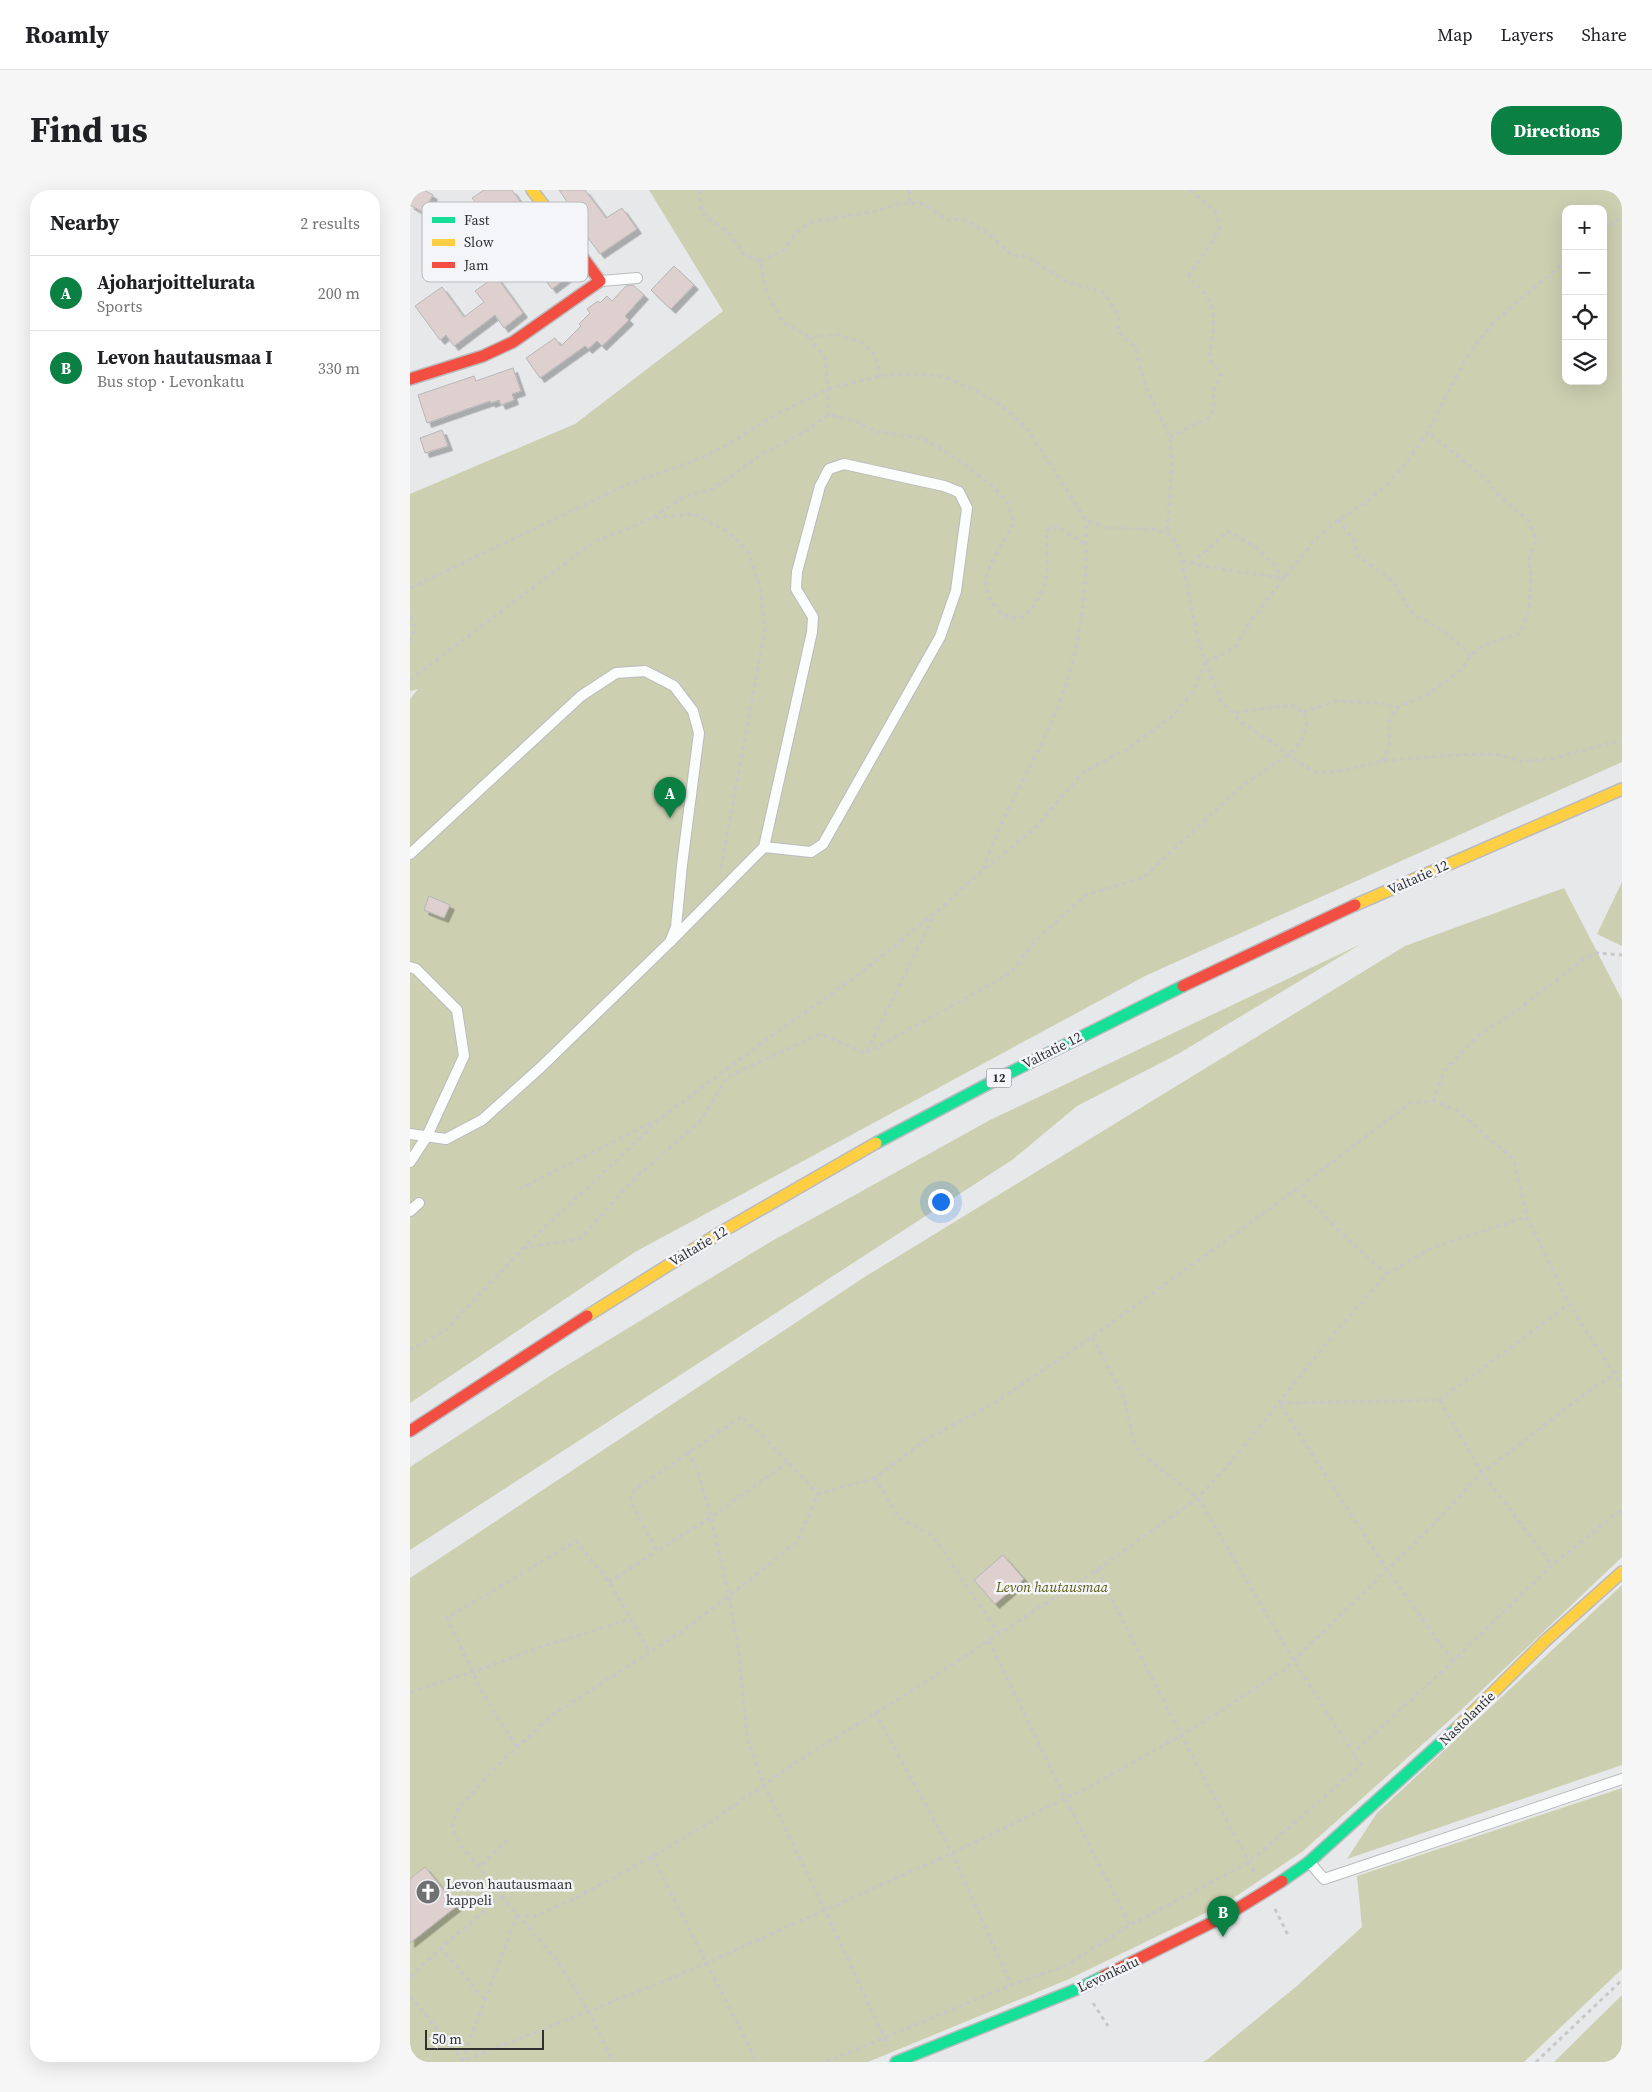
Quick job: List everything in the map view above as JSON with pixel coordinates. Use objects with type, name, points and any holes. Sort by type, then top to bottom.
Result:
[{"type":"main road","points":[[532,190],[541,202]]},
{"type":"main road","points":[[410,379],[482,356],[513,342],[600,281],[588,263]]},
{"type":"main road","name":"Valtatie 12","points":[[410,1430],[648,1276],[915,1122],[1190,981],[1473,852],[1622,788]]},
{"type":"main road","name":"Nastolantie","points":[[1309,1862],[1465,1721],[1545,1641],[1622,1572]]},
{"type":"main road","name":"Levonkatu","points":[[896,2062],[1082,1987],[1227,1915],[1267,1891],[1309,1862]]},
{"type":"lane","points":[[600,281],[637,278]]},
{"type":"lane","points":[[410,1134],[446,1140],[482,1120],[540,1068],[670,942],[764,846],[812,632],[813,617],[796,590],[797,572],[820,486],[829,469],[844,464],[944,486],[959,492],[967,508],[956,591],[940,637],[823,844],[811,852],[764,846]]},
{"type":"lane","points":[[410,854],[580,696],[616,673],[644,671],[674,686],[693,711],[700,733],[682,865],[676,927],[670,942]]},
{"type":"lane","points":[[410,967],[416,969],[457,1010],[464,1056],[427,1136],[410,1162]]},
{"type":"lane","points":[[410,1211],[419,1203]]},
{"type":"lane","points":[[1309,1862],[1324,1878],[1622,1779]]},
{"type":"path","points":[[699,190],[702,213],[729,233],[744,254],[760,261],[782,251],[797,232],[811,222],[871,212],[900,204],[920,203],[949,220],[964,219],[988,233],[1012,256],[1026,256],[1069,283],[1103,292],[1119,316],[1118,331],[1135,347],[1145,385],[1170,437],[1172,464],[1167,533]]},
{"type":"path","points":[[909,190],[910,204]]},
{"type":"path","points":[[1170,437],[1210,417],[1214,409],[1213,392],[1221,375],[1209,359],[1214,320],[1211,303],[1203,290],[1193,284],[1189,274],[1212,242],[1220,226],[1215,211],[1190,190]]},
{"type":"path","points":[[1607,227],[1622,217]]},
{"type":"path","points":[[760,261],[767,294],[783,322],[809,336],[825,358],[828,415]]},
{"type":"path","points":[[1206,660],[1216,658],[1236,646],[1250,621],[1313,542],[1338,520],[1361,506],[1385,486],[1403,467],[1428,432],[1454,380],[1472,350],[1495,321],[1562,264]]},
{"type":"path","points":[[809,336],[838,335],[860,342],[874,354],[881,376]]},
{"type":"path","points":[[410,588],[624,486],[708,454],[779,413],[828,389],[881,376],[905,374],[942,376],[968,387],[1001,405],[1026,427],[1086,520],[1087,545],[1080,624],[1067,681],[1045,734],[992,841],[983,870]]},
{"type":"path","points":[[410,680],[594,542],[653,518],[684,497],[713,489],[760,456],[804,432],[828,415],[856,421],[874,431],[925,439],[963,463],[995,488],[1004,498],[1014,523],[986,578],[990,600],[1004,616],[1016,619],[1028,614],[1035,605],[1046,580],[1047,530],[1058,527],[1087,545]]},
{"type":"path","points":[[1304,712],[1337,701],[1380,703],[1396,708],[1429,694],[1463,668],[1471,655],[1484,645],[1519,634],[1529,611],[1531,576],[1528,561],[1536,540],[1528,520],[1500,496],[1486,479],[1428,432]]},
{"type":"path","points":[[653,518],[693,514],[727,531],[749,553],[760,588],[765,629],[716,894]]},
{"type":"path","points":[[1086,520],[1105,528],[1153,529],[1167,533],[1176,542],[1182,561],[1199,644],[1221,701],[1242,724],[1317,773],[1339,771],[1383,761],[1452,755],[1495,754],[1521,761],[1551,759],[1622,740]]},
{"type":"path","points":[[1338,520],[1353,539],[1357,555],[1392,581],[1412,613],[1448,634],[1471,655]]},
{"type":"path","points":[[1192,564],[1228,531],[1259,549],[1285,578]]},
{"type":"path","points":[[1182,561],[1285,578]]},
{"type":"path","points":[[410,616],[415,629],[410,642]]},
{"type":"path","points":[[410,1350],[446,1330],[523,1248],[661,1118],[774,1034],[858,975],[935,913],[983,870],[1035,828],[1082,773],[1129,748],[1174,715],[1194,690],[1206,660]]},
{"type":"path","points":[[866,1053],[1011,973],[1034,942],[1086,895],[1144,877],[1242,786],[1288,755],[1301,742],[1307,724],[1304,712],[1292,705],[1232,713]]},
{"type":"path","points":[[1383,761],[1390,740],[1388,724],[1396,708]]},
{"type":"path","points":[[866,1053],[935,913]]},
{"type":"path","points":[[1433,1100],[1445,1070],[1478,1036],[1512,1014],[1584,959],[1597,954],[1622,955]]},
{"type":"path","points":[[523,1248],[580,1240],[633,1180],[702,1119],[727,1077],[820,1034],[866,1053]]},
{"type":"path","points":[[818,1494],[875,1478],[927,1439],[994,1403],[1092,1337],[1297,1189],[1410,1103],[1433,1100],[1457,1110],[1514,1160],[1527,1217],[1570,1304],[1613,1375],[1622,1386]]},
{"type":"path","points":[[519,1189],[661,1118]]},
{"type":"path","points":[[1297,1189],[1353,1244],[1387,1274]]},
{"type":"path","points":[[517,1915],[533,1918],[576,1898],[652,1856],[714,1819],[875,1712],[989,1641],[1097,1570],[1198,1498],[1236,1456],[1338,1329],[1387,1274],[1432,1248],[1527,1217]]},
{"type":"path","points":[[1279,1403],[1439,1400],[1570,1304]]},
{"type":"path","points":[[826,2062],[1011,1985],[1067,1965],[1130,1925],[1248,1863],[1362,1765],[1294,1661],[1198,1498],[1139,1452],[1134,1442],[1124,1397],[1092,1337]]},
{"type":"path","points":[[462,2061],[590,2012],[952,1853],[1065,1798],[1181,1735],[1286,1668],[1387,1570],[1482,1473],[1593,1388],[1622,1369]]},
{"type":"path","points":[[1439,1400],[1482,1473],[1552,1565]]},
{"type":"path","points":[[1279,1403],[1387,1570],[1452,1661]]},
{"type":"path","points":[[657,1551],[630,1501],[634,1490],[688,1451],[741,1417],[766,1439],[818,1494]]},
{"type":"path","points":[[688,1451],[697,1469],[711,1517],[729,1596],[739,1654],[747,1737],[764,1785],[896,2062]]},
{"type":"path","points":[[608,1582],[711,1517],[788,1462]]},
{"type":"path","points":[[875,1478],[899,1518],[933,1536],[999,1634]]},
{"type":"path","points":[[614,2062],[590,2012],[556,1959],[460,1846],[452,1828],[458,1808],[517,1747],[551,1716],[650,1652],[729,1596],[797,1542],[818,1494]]},
{"type":"path","points":[[1353,1753],[1552,1565],[1622,1509]]},
{"type":"path","points":[[517,1747],[485,1697],[447,1618],[576,1541],[608,1582],[650,1652]]},
{"type":"path","points":[[1097,1570],[1181,1735],[1248,1863],[1267,1891],[1288,1935]]},
{"type":"path","points":[[410,1692],[473,1672],[547,1644],[631,1619]]},
{"type":"path","points":[[989,1641],[1065,1798],[1130,1925]]},
{"type":"path","points":[[875,1712],[952,1853],[1011,1985]]},
{"type":"path","points":[[479,1867],[508,1840]]},
{"type":"path","points":[[652,1856],[757,2062]]},
{"type":"path","points":[[410,1977],[440,1948],[501,1896]]},
{"type":"path","points":[[462,2061],[517,1915]]},
{"type":"path","points":[[440,1948],[484,2000]]},
{"type":"path","points":[[1536,2062],[1622,1980]]},
{"type":"path","points":[[410,1996],[462,2061]]},
{"type":"green space","points":[[649,190],[1622,190],[1622,762],[1147,975],[635,1252],[410,1403],[410,699],[418,689],[410,691],[410,494],[575,424],[723,311]]},
{"type":"green space","points":[[1622,882],[1622,946],[1597,934]]},
{"type":"green space","name":"Levon hautausmaa","points":[[1564,888],[1622,1000],[1622,1557],[1461,1710],[1303,1851],[1226,1903],[1069,1979],[868,2062],[410,2062],[410,1578],[863,1278],[1405,946]]},
{"type":"green space","points":[[1361,944],[1178,1054],[1077,1106],[1012,1160],[410,1550],[410,1467],[559,1370],[772,1241],[990,1120]]},
{"type":"green space","points":[[1622,1585],[1622,1765],[1347,1859],[1377,1813]]},
{"type":"green space","points":[[1622,1788],[1622,1969],[1524,2062],[1203,2062],[1298,1985],[1362,1927],[1357,1876]]},
{"type":"green space","points":[[1622,1995],[1622,2062],[1554,2062]]},
{"type":"building","points":[[410,190],[424,190],[433,195],[429,202],[422,202],[422,211],[410,205]]},
{"type":"building","points":[[484,190],[512,190],[521,202],[475,202],[472,198]]},
{"type":"building","points":[[559,190],[585,190],[606,218],[622,208],[637,229],[600,254],[588,238],[588,202],[567,202]]},
{"type":"building","points":[[674,266],[694,285],[671,309],[651,290]]},
{"type":"building","points":[[488,282],[500,282],[523,313],[504,328],[495,315],[454,346],[446,335],[440,340],[415,306],[442,287],[464,317],[484,302],[475,291]]},
{"type":"building","points":[[547,282],[561,282],[552,289]]},
{"type":"building","points":[[633,285],[644,295],[625,316],[629,320],[602,346],[597,341],[588,349],[585,346],[540,378],[526,358],[555,338],[561,346],[581,326],[579,324],[590,313],[587,309],[598,301],[600,303],[607,296],[612,301],[626,286]]},
{"type":"building","points":[[513,368],[521,391],[512,394],[514,400],[501,405],[499,400],[491,403],[490,401],[427,423],[418,395],[474,376],[476,381]]},
{"type":"building","points":[[442,430],[448,446],[425,453],[420,438]]},
{"type":"building","points":[[429,896],[450,905],[444,918],[424,910]]},
{"type":"building","points":[[1003,1555],[1024,1579],[995,1604],[974,1580]]},
{"type":"building","name":"Levon hautausmaan kappeli","points":[[425,1867],[457,1906],[410,1943],[410,1879]]},
{"type":"traffic: fast","points":[[876,1143],[1003,1076],[1183,986]]},
{"type":"traffic: fast","points":[[1282,1881],[1309,1862],[1457,1728]]},
{"type":"traffic: fast","points":[[896,2062],[1082,1987],[1104,1976]]},
{"type":"traffic: slow","points":[[532,190],[541,202]]},
{"type":"traffic: slow","points":[[1355,905],[1622,789]]},
{"type":"traffic: slow","points":[[587,1316],[723,1231],[876,1143]]},
{"type":"traffic: slow","points":[[1457,1728],[1545,1641],[1622,1572]]},
{"type":"traffic: jam","points":[[410,379],[483,356],[513,342],[600,281],[588,265]]},
{"type":"traffic: jam","points":[[1183,986],[1355,905]]},
{"type":"traffic: jam","points":[[410,1431],[587,1316]]},
{"type":"traffic: jam","points":[[1104,1976],[1227,1915],[1282,1881]]},
{"type":"place","name":"Ajoharjoittelurata","points":[[670,818]]},
{"type":"place","name":"Levon hautausmaan kappeli","points":[[428,1892]]},
{"type":"place","name":"Levon hautausmaa I","points":[[1223,1937]]}]
